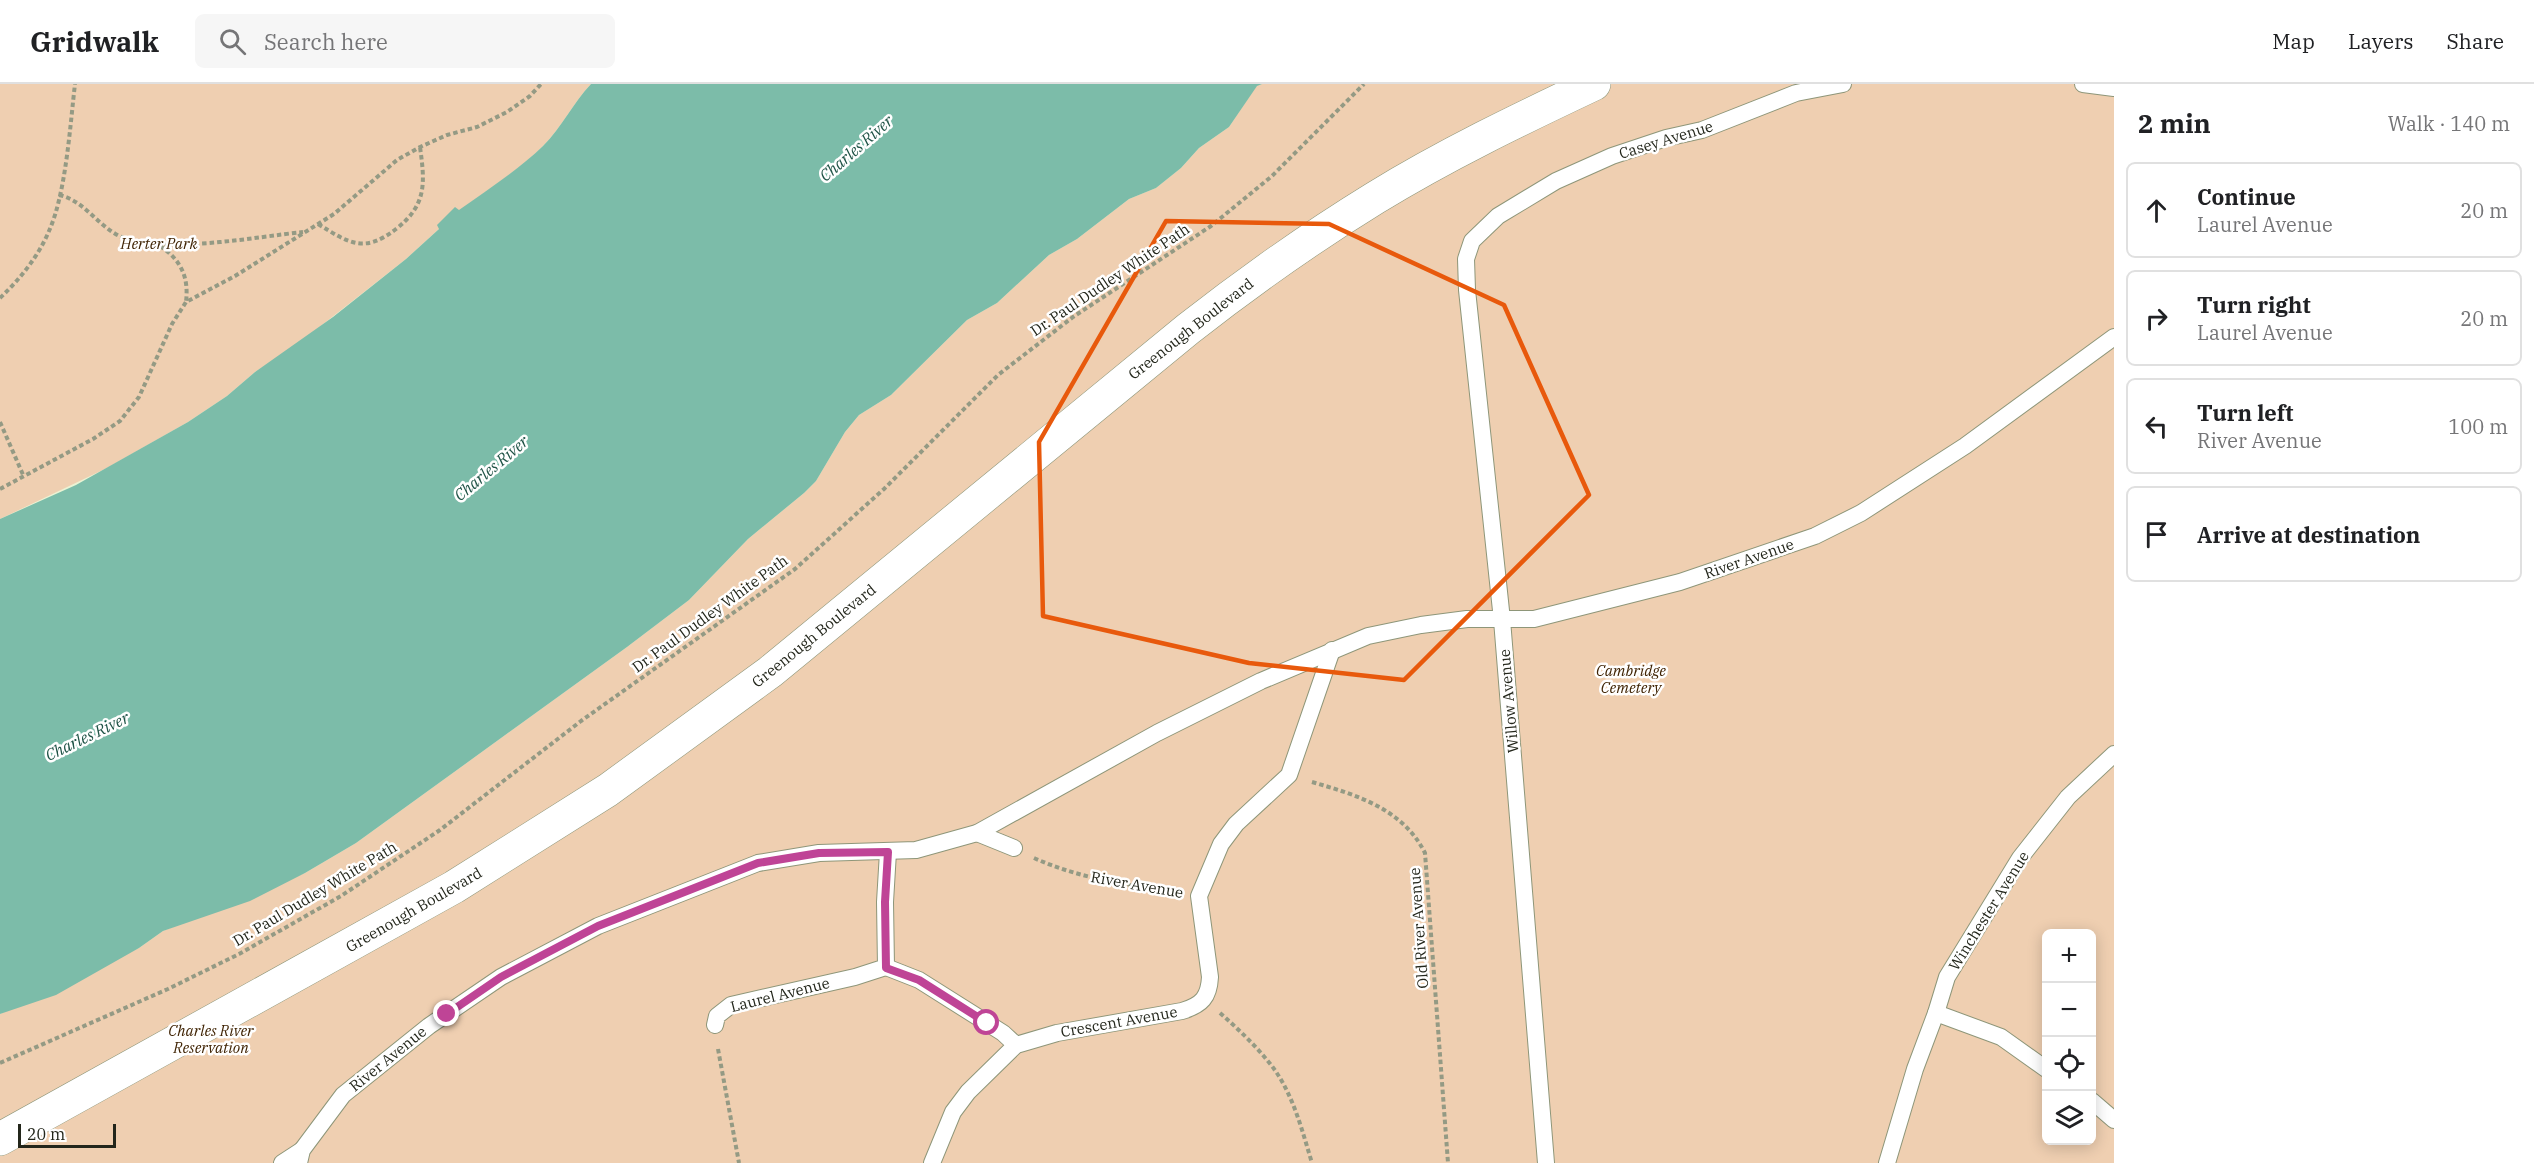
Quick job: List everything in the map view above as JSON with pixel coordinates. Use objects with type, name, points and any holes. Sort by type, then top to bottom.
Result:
[{"type":"main road","name":"Greenough Boulevard","points":[[0,1139],[419,907],[504,857],[590,802],[685,736],[770,672],[1179,336],[1236,292],[1395,186],[1482,139],[1594,84]]},
{"type":"lane","name":"Casey Avenue","points":[[1472,241],[1498,216],[1556,181],[1612,156],[1666,138],[1702,130],[1796,93],[1843,84]]},
{"type":"lane","points":[[2083,84],[2114,88]]},
{"type":"lane","name":"Willow Avenue","points":[[1472,241],[1466,259],[1467,290],[1502,620],[1546,1163]]},
{"type":"lane","name":"River Avenue","points":[[301,1157],[343,1095],[429,1026],[501,977],[598,926],[758,863],[819,853],[916,850],[977,833],[1157,733],[1332,650],[1368,636],[1421,625],[1467,619],[1534,619],[1680,582],[1815,536],[1861,513],[1965,446],[2114,337]]},
{"type":"lane","name":"River Avenue","points":[[1199,896],[1221,844],[1236,824],[1288,775],[1296,759],[1332,650]]},
{"type":"lane","name":"Winchester Avenue","points":[[1887,1163],[1915,1069],[1947,977],[2020,858],[2068,797],[2114,754]]},
{"type":"lane","points":[[977,833],[1014,848]]},
{"type":"lane","points":[[888,852],[885,902],[886,968],[919,980],[1003,1033],[1016,1045]]},
{"type":"lane","points":[[1199,896],[1210,977],[1205,1000]]},
{"type":"lane","name":"Laurel Avenue","points":[[715,1025],[717,1016],[731,1005],[886,968]]},
{"type":"lane","name":"Crescent Avenue","points":[[932,1163],[953,1112],[968,1092],[1016,1045],[1057,1033],[1182,1011],[1205,1000]]},
{"type":"lane","points":[[1936,1013],[2001,1037],[2042,1066]]},
{"type":"lane","points":[[2096,1105],[2114,1120]]},
{"type":"lane","points":[[282,1163],[301,1157]]},
{"type":"path","points":[[0,298],[21,277],[50,230],[59,195],[75,84]]},
{"type":"path","points":[[186,302],[235,276],[318,224],[350,202],[371,181],[398,160],[447,135],[477,127],[507,112],[531,96],[541,84]]},
{"type":"path","name":"Dr. Paul Dudley White Path","points":[[0,1063],[168,990],[239,954],[341,896],[440,830],[598,709],[795,569],[884,489],[998,375],[1092,303],[1211,226],[1272,176],[1364,84]]},
{"type":"path","points":[[318,224],[346,240],[358,243],[376,243],[386,237],[412,216],[419,204],[423,188],[420,147]]},
{"type":"path","points":[[59,195],[76,201],[113,233],[127,239],[160,245],[303,232]]},
{"type":"path","points":[[0,489],[93,439],[120,421],[139,397],[172,324],[186,302],[188,287],[178,261],[160,245]]},
{"type":"path","points":[[0,422],[24,477]]},
{"type":"path","name":"Old River Avenue","points":[[1288,775],[1341,790],[1385,810],[1418,838],[1425,853],[1448,1163]]},
{"type":"path","name":"River Avenue","points":[[1014,848],[1056,868],[1114,883],[1199,896]]},
{"type":"path","points":[[1205,1000],[1269,1062],[1295,1107],[1312,1163]]},
{"type":"path","name":"Laurel Avenue","points":[[715,1025],[715,1036],[739,1163]]},
{"type":"highlighted area","points":[[1166,221],[1329,224],[1504,305],[1589,495],[1404,680],[1249,663],[1043,616],[1039,442]]},
{"type":"green space","name":"Herter Park","points":[[0,84],[591,84],[550,139],[533,155],[459,211],[455,208],[440,228],[406,259],[294,347],[255,372],[227,396],[188,422],[107,468],[0,519]]},
{"type":"green space","name":"Cambridge Cemetery","points":[[1262,84],[2114,84],[2114,1163],[0,1163],[0,1014],[139,948],[163,931],[305,873],[356,843],[689,600],[748,539],[816,481],[845,432],[859,415],[891,395],[967,320],[997,303],[1049,255],[1077,239],[1129,199],[1156,188],[1181,168],[1199,148],[1229,127],[1257,85]]},
{"type":"water","name":"Charles River","points":[[591,84],[1262,84],[1257,86],[1229,127],[1199,148],[1181,168],[1156,188],[1129,199],[1077,239],[1049,255],[997,303],[967,320],[891,395],[859,415],[845,432],[816,481],[804,493],[748,539],[689,600],[627,647],[356,843],[305,873],[250,901],[163,931],[139,948],[56,995],[0,1014],[0,519],[76,485],[188,422],[227,396],[255,372],[333,317],[406,259],[439,229],[437,225],[455,207],[459,210],[533,155],[550,139]]},
{"type":"route","points":[[447,1014],[501,977],[598,926],[687,889],[758,863],[819,853],[888,852],[885,902],[886,968],[919,980],[987,1023]]},
{"type":"park label","name":"Charles River Reservation","points":[[211,1040]]}]
